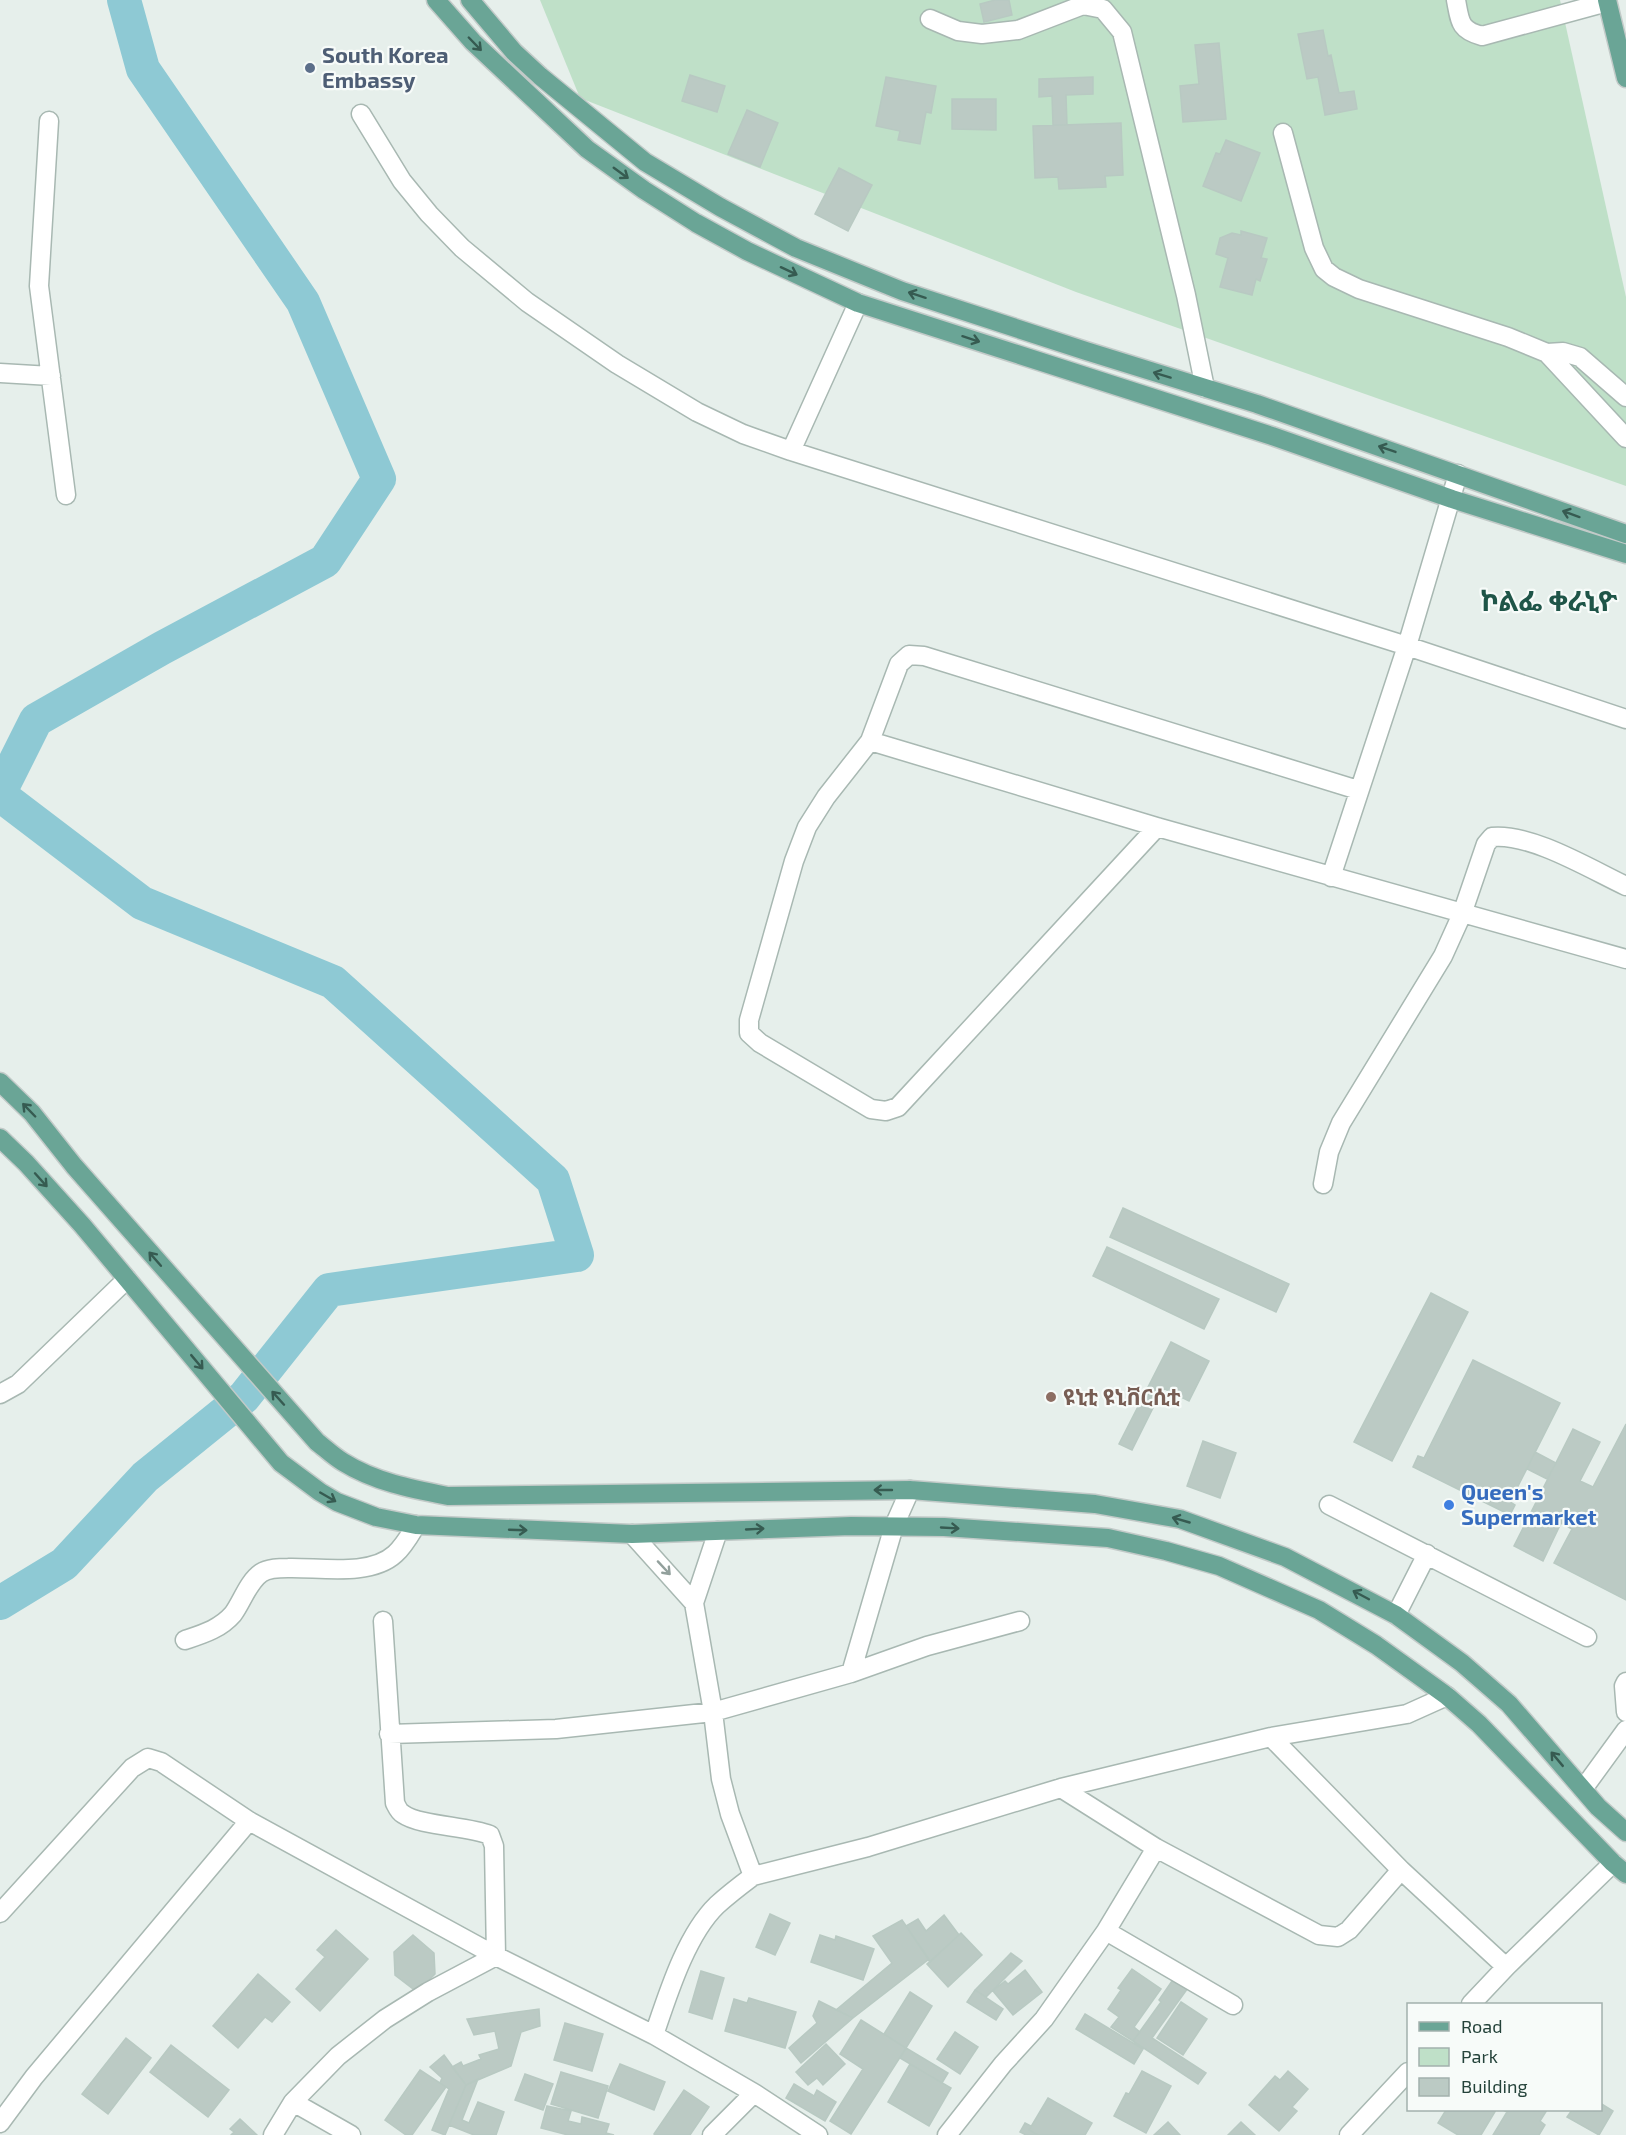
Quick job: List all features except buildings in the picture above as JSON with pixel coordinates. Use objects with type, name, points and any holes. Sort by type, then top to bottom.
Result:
[{"type":"main road","points":[[436,0],[499,68],[587,149],[644,190],[696,223],[747,251],[858,303],[1272,436],[1452,499],[1626,554]]},
{"type":"main road","points":[[470,0],[514,52],[585,115],[645,162],[720,207],[796,248],[902,291],[1257,404],[1626,534]]},
{"type":"main road","points":[[1607,1],[1626,78]]},
{"type":"main road","points":[[499,68],[514,52]]},
{"type":"main road","points":[[0,1082],[32,1113],[74,1166],[317,1442],[342,1462],[385,1482],[448,1496],[910,1490],[1095,1504],[1180,1520],[1285,1557],[1396,1615],[1462,1663],[1509,1704],[1598,1808],[1626,1832]]},
{"type":"main road","points":[[0,1138],[82,1224],[281,1462],[337,1502],[376,1517],[416,1525],[632,1534],[894,1526],[1108,1538],[1219,1566],[1319,1610],[1376,1645],[1447,1696],[1479,1724],[1619,1868]]},
{"type":"street","points":[[1456,0],[1461,24],[1469,33],[1482,36],[1607,1]]},
{"type":"street","points":[[930,19],[958,31],[982,34],[1018,30],[1083,4],[1103,9],[1122,32],[1184,283],[1206,388]]},
{"type":"street","points":[[361,114],[402,181],[429,214],[462,248],[527,302],[617,364],[697,412],[743,434],[1626,718]]},
{"type":"street","points":[[50,121],[39,286],[66,495]]},
{"type":"street","points":[[1283,133],[1314,248],[1324,269],[1334,278],[1359,289],[1508,337],[1547,353],[1626,438]]},
{"type":"street","points":[[791,451],[858,303]]},
{"type":"street","points":[[1547,353],[1563,352],[1580,357],[1626,397]]},
{"type":"street","points":[[0,373],[51,376]]},
{"type":"street","points":[[1331,877],[1407,646],[1458,474]]},
{"type":"street","points":[[1157,827],[898,1107],[886,1111],[871,1109],[760,1043],[749,1033],[749,1020],[794,861],[807,827],[826,797],[870,741],[898,664],[909,655],[924,656],[1358,790]]},
{"type":"street","points":[[870,741],[1157,827],[1626,959]]},
{"type":"street","points":[[1323,1184],[1329,1152],[1341,1123],[1443,956],[1462,914],[1486,844],[1491,837],[1500,836],[1537,844],[1626,886]]},
{"type":"street","points":[[0,1394],[18,1384],[127,1280]]},
{"type":"street","points":[[851,1674],[894,1526],[910,1490]]},
{"type":"street","points":[[1329,1505],[1587,1637]]},
{"type":"street","points":[[185,1640],[207,1633],[220,1625],[232,1614],[262,1572],[279,1568],[338,1570],[375,1565],[393,1556],[416,1525]]},
{"type":"street","points":[[718,1531],[694,1603],[721,1779],[730,1814],[753,1876]]},
{"type":"street","points":[[632,1534],[694,1603]]},
{"type":"street","points":[[1396,1615],[1427,1554]]},
{"type":"street","points":[[383,1621],[395,1803],[401,1813],[413,1820],[477,1830],[490,1835],[494,1846],[496,1956]]},
{"type":"street","points":[[389,1734],[556,1729],[712,1712],[851,1674],[927,1646],[1020,1621]]},
{"type":"street","points":[[1626,1682],[1624,1686],[1626,1712]]},
{"type":"street","points":[[654,2035],[670,1985],[691,1941],[716,1906],[753,1876],[868,1847],[1060,1788],[1271,1737],[1407,1714],[1447,1696]]},
{"type":"street","points":[[1582,1789],[1626,1730]]},
{"type":"street","points":[[1271,1737],[1401,1870],[1506,1968]]},
{"type":"street","points":[[0,1913],[132,1768],[148,1758],[161,1762],[249,1821],[496,1956],[654,2035],[754,2093],[818,2135]]},
{"type":"street","points":[[1060,1788],[1156,1848],[1319,1935],[1338,1937],[1349,1930],[1401,1870]]},
{"type":"street","points":[[0,2123],[34,2078],[249,1821]]},
{"type":"street","points":[[947,2135],[1003,2064],[1044,2019],[1106,1931],[1156,1848]]},
{"type":"street","points":[[1473,2003],[1506,1968],[1619,1868]]},
{"type":"street","points":[[1106,1931],[1233,2005]]},
{"type":"street","points":[[273,2135],[293,2102],[338,2056],[385,2019],[428,1992],[496,1956]]},
{"type":"street","points":[[1349,2135],[1407,2073]]},
{"type":"street","points":[[712,2135],[754,2093]]},
{"type":"street","points":[[293,2102],[351,2135]]},
{"type":"green space","points":[[540,0],[1560,0],[1626,297],[1626,486],[1076,292],[580,98]]},
{"type":"waterway","points":[[0,792],[36,720],[162,648],[325,561],[379,479],[303,302],[143,69],[124,0]]},
{"type":"waterway","points":[[0,795],[142,903],[333,982],[553,1180],[577,1255],[329,1290],[244,1397],[145,1477],[64,1564],[0,1603]]},
{"type":"place","name":"South Korea Embassy","points":[[310,68]]},
{"type":"place","name":"ዩኒቲ ዩኒቨርሲቲ","points":[[1051,1397]]},
{"type":"place","name":"Queen's Supermarket","points":[[1449,1505]]},
{"type":"district","name":"ኮልፌ ቀራኒዮ","points":[[1549,601]]}]
